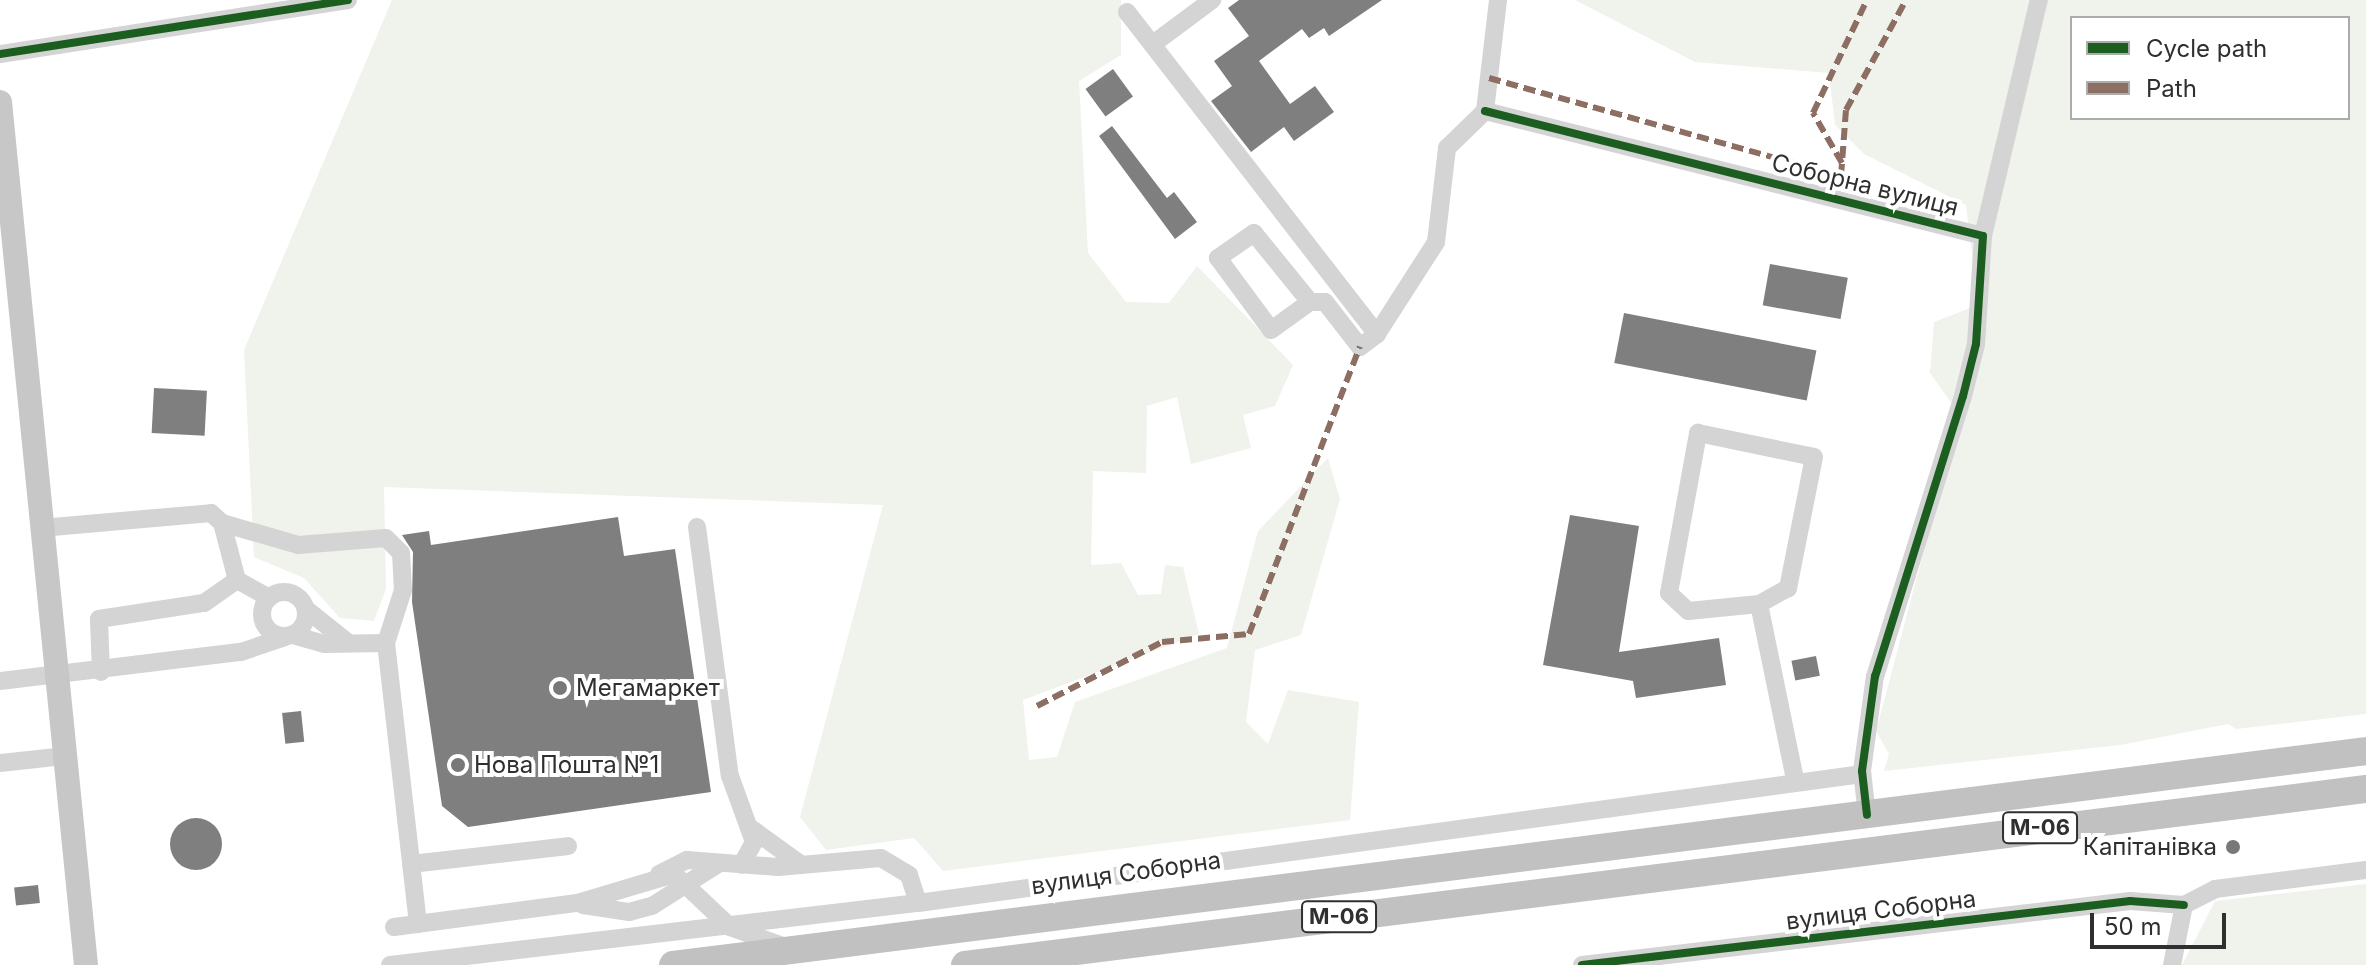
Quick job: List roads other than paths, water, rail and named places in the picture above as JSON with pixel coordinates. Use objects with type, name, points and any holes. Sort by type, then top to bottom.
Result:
[{"type":"highway","name":"М-06","points":[[673,965],[2366,751]]},
{"type":"highway","name":"М-06","points":[[965,965],[2366,789]]},
{"type":"main road","points":[[0,102],[86,965]]},
{"type":"street","points":[[0,54],[348,0]]},
{"type":"street","points":[[1153,44],[1212,0]]},
{"type":"street","points":[[1310,302],[1254,233],[1218,258],[1271,330],[1310,302],[1325,302],[1360,347],[1377,334],[1436,242],[1447,148],[1485,111],[1498,0]]},
{"type":"street","points":[[1983,236],[2039,0]]},
{"type":"street","points":[[1127,12],[1377,334]]},
{"type":"street","name":"Соборна вулиця","points":[[1485,111],[1983,236],[1976,344],[1875,676],[1862,774],[1867,815]]},
{"type":"street","points":[[1698,433],[1814,457],[1788,588],[1759,604],[1688,611],[1669,593],[1698,433]]},
{"type":"street","points":[[41,528],[197,511],[222,523],[298,545],[394,543],[403,590],[386,643],[418,924]]},
{"type":"street","points":[[222,523],[237,580],[269,598],[291,593],[330,635],[352,644]]},
{"type":"street","points":[[697,527],[730,776],[752,829],[752,853],[741,865]]},
{"type":"street","points":[[101,672],[95,627],[106,614],[204,603],[237,580]]},
{"type":"street","points":[[241,652],[264,625],[269,598]]},
{"type":"street","points":[[1759,604],[1795,780]]},
{"type":"street","points":[[0,681],[101,672],[241,652],[289,636],[306,609]]},
{"type":"street","points":[[264,625],[289,636],[352,644],[386,643]]},
{"type":"street","points":[[0,763],[64,756]]},
{"type":"street","name":"вулиця Соборна","points":[[390,965],[918,903],[1795,780],[1862,774]]},
{"type":"street","points":[[752,829],[806,865]]},
{"type":"street","points":[[411,864],[568,846]]},
{"type":"street","points":[[394,927],[577,903],[630,891],[687,860],[741,865],[806,865],[881,858],[909,875],[918,903]]},
{"type":"street","points":[[577,903],[629,912],[692,885],[718,864]]},
{"type":"street","points":[[2172,965],[2184,905],[2215,889],[2366,870]]},
{"type":"street","points":[[657,875],[692,885],[730,927],[797,949]]},
{"type":"street","name":"вулиця Соборна","points":[[1582,965],[2130,901],[2184,905]]},
{"type":"place","name":"Мегамаркет","points":[[560,688]]},
{"type":"place","name":"Нова Пошта №1","points":[[458,765]]},
{"type":"place","name":"Капітанівка","points":[[2233,847]]}]
